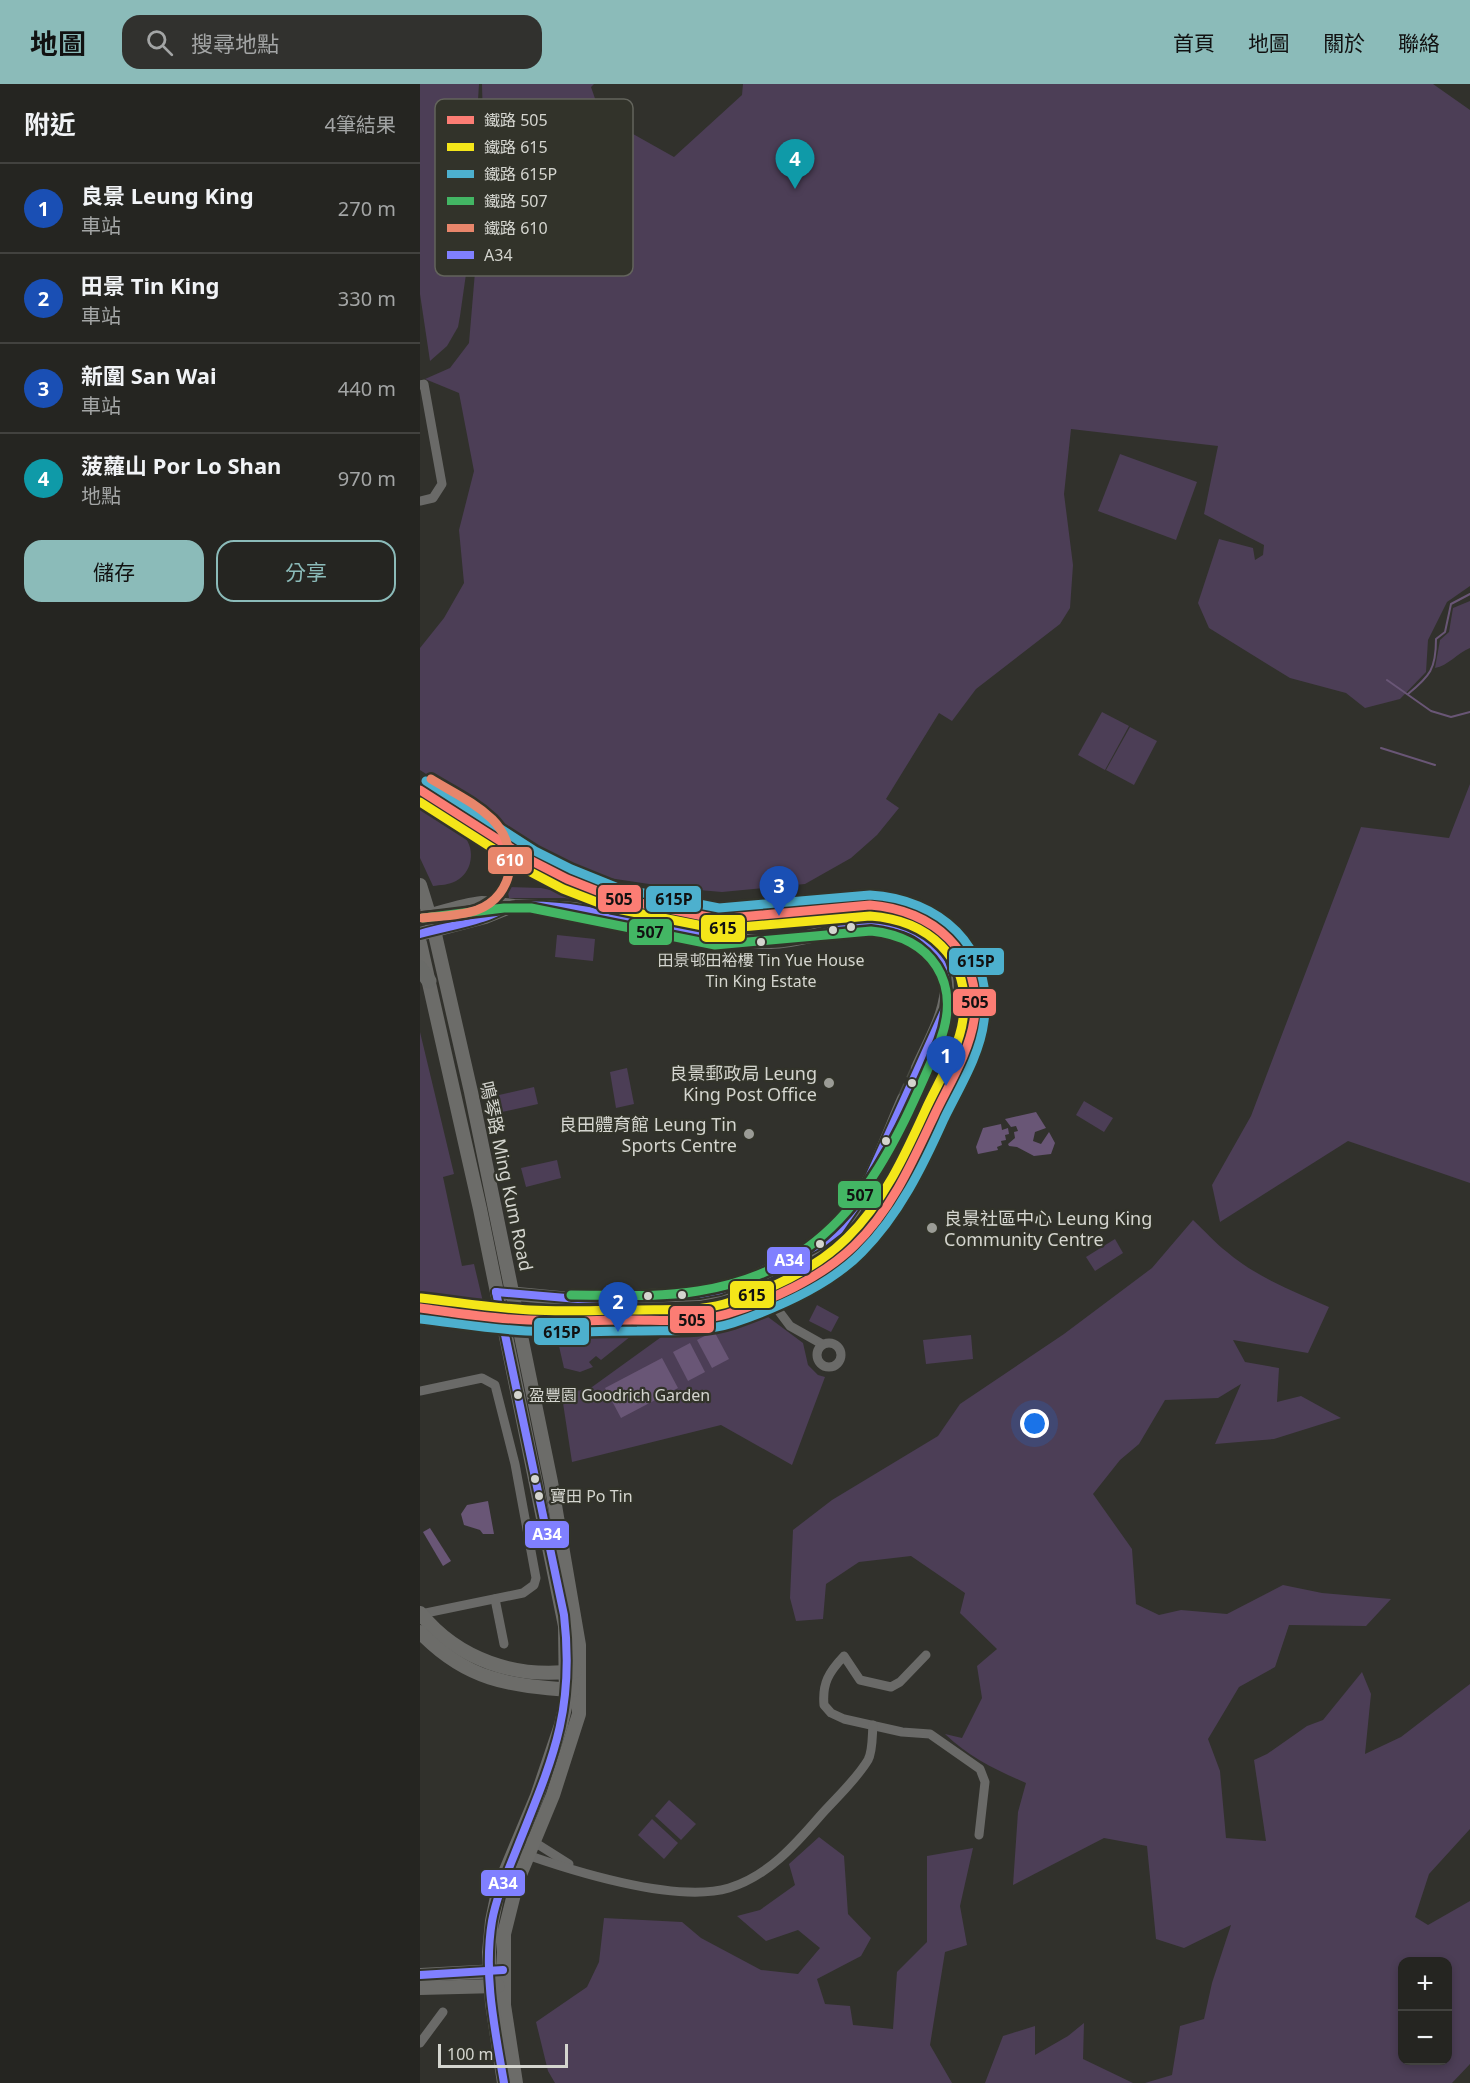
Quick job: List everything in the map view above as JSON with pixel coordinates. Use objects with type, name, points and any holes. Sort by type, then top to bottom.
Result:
[{"type":"street","points":[[420,501],[433,498],[442,484],[423,389]]},
{"type":"street","name":"鳴琴路 Ming Kum Road","points":[[420,885],[425,916],[434,930],[513,1294],[576,1614],[573,1672],[566,1689],[561,1725],[527,1839]]},
{"type":"street","points":[[425,916],[482,903],[572,909],[754,941],[790,941],[874,925],[910,929],[922,937],[934,951],[944,970],[948,990],[945,1009],[918,1068]]},
{"type":"street","points":[[420,934],[485,917],[513,906]]},
{"type":"street","name":"鳴琴路 Ming Kum Road","points":[[420,943],[425,974],[480,1209],[564,1615],[573,1672],[581,1690],[579,1714],[553,1795],[527,1839]]},
{"type":"street","points":[[496,1292],[578,1299],[699,1294],[732,1286],[785,1263],[822,1243],[845,1223],[857,1204],[904,1099]]},
{"type":"street","points":[[772,1302],[790,1326],[822,1344]]},
{"type":"street","points":[[420,1391],[482,1378],[495,1385],[537,1578],[528,1590],[420,1614]]},
{"type":"street","points":[[495,1599],[504,1644]]},
{"type":"street","points":[[420,1614],[445,1639],[485,1662],[517,1670],[573,1672]]},
{"type":"street","points":[[420,1632],[445,1656],[476,1674],[510,1684],[581,1690]]},
{"type":"street","points":[[926,1655],[900,1682],[891,1686],[860,1680],[844,1656],[832,1670],[823,1686],[824,1705],[831,1713],[844,1719],[902,1732],[930,1734],[980,1769],[985,1782],[979,1835]]},
{"type":"street","points":[[522,1853],[576,1869],[672,1891],[707,1892],[730,1888],[775,1863],[793,1847],[869,1759],[873,1725]]},
{"type":"street","points":[[504,2083],[496,1971],[507,1912],[527,1839],[576,1869]]},
{"type":"street","points":[[420,1975],[496,1971]]},
{"type":"street","points":[[420,1988],[497,1986]]},
{"type":"street","points":[[497,1986],[516,2083]]},
{"type":"street","points":[[420,2043],[443,2012]]},
{"type":"shaded area","points":[[420,84],[479,84],[478,99],[435,99],[435,276],[466,276],[458,327],[447,346],[430,361],[420,294]]},
{"type":"shaded area","points":[[482,84],[594,84],[591,87],[595,99],[482,99]]},
{"type":"shaded area","points":[[743,84],[1433,84],[1470,110],[1470,586],[1447,602],[1428,640],[1426,672],[1400,699],[1365,708],[1346,693],[1290,678],[1209,628],[1198,603],[1219,539],[1253,548],[1255,560],[1263,555],[1264,545],[1204,514],[1218,446],[1071,429],[1064,494],[1073,565],[1070,608],[1060,624],[976,689],[952,721],[939,713],[886,799],[899,808],[877,835],[851,858],[805,884],[722,892],[602,877],[570,868],[420,770],[420,648],[444,618],[464,583],[459,530],[474,471],[459,393],[425,379],[450,368],[469,343],[475,276],[633,276],[633,134],[674,157],[742,95]]},
{"type":"shaded area","points":[[1120,454],[1197,482],[1176,540],[1098,511]]},
{"type":"shaded area","points":[[1470,601],[1470,648],[1444,665],[1435,668],[1440,640],[1449,632],[1453,608]]},
{"type":"shaded area","points":[[1102,712],[1129,726],[1105,770],[1078,755]]},
{"type":"shaded area","points":[[1130,727],[1157,741],[1134,785],[1106,770]]},
{"type":"shaded area","points":[[1470,784],[1470,1183],[1348,1141],[1220,1222],[1212,1185],[1251,1116],[1361,827],[1449,838]]},
{"type":"shaded area","points":[[420,807],[454,828],[468,842],[471,854],[469,867],[466,873],[453,882],[433,886],[420,858]]},
{"type":"shaded area","points":[[507,887],[541,888],[603,901],[605,905],[565,898],[509,898]]},
{"type":"shaded area","points":[[557,935],[595,939],[593,961],[555,957]]},
{"type":"shaded area","points":[[420,1032],[454,1174],[443,1177],[462,1266],[474,1264],[484,1306],[420,1298]]},
{"type":"shaded area","points":[[627,1068],[634,1104],[616,1108],[610,1072]]},
{"type":"shaded area","points":[[534,1087],[538,1104],[502,1112],[499,1095]]},
{"type":"shaded area","points":[[1084,1101],[1113,1118],[1104,1132],[1076,1115]]},
{"type":"shaded area","points":[[1036,1112],[1046,1128],[1035,1132],[1033,1141],[1041,1144],[1049,1132],[1055,1143],[1051,1154],[1034,1156],[1008,1144],[1015,1138],[1014,1132],[1018,1131],[1016,1126],[1011,1127],[1005,1119]]},
{"type":"shaded area","points":[[1001,1124],[1002,1130],[1008,1128],[1009,1134],[1005,1135],[1006,1140],[1001,1141],[1002,1145],[997,1147],[998,1150],[978,1154],[976,1147],[983,1128]]},
{"type":"shaded area","points":[[557,1160],[561,1178],[526,1187],[521,1168]]},
{"type":"shaded area","points":[[1193,1220],[1250,1269],[1329,1307],[1308,1353],[1233,1340],[1245,1362],[1279,1368],[1277,1402],[1301,1396],[1341,1418],[1274,1439],[1215,1444],[1241,1384],[1218,1398],[1165,1400],[1139,1444],[1120,1460],[1093,1494],[1132,1549],[1136,1604],[1159,1615],[1181,1610],[1227,1614],[1283,1585],[1322,1593],[1391,1599],[1366,1626],[1289,1625],[1275,1667],[1239,1687],[1208,1739],[1220,1771],[1226,1838],[1266,1841],[1254,1760],[1267,1754],[1307,1726],[1323,1720],[1362,1672],[1371,1694],[1365,1754],[1401,1737],[1470,1684],[1470,1829],[1429,1874],[1415,1917],[1428,1925],[1470,1901],[1470,2064],[1452,2083],[1145,2083],[1172,2075],[1180,2026],[1204,2019],[1212,1983],[1231,1925],[1184,1948],[1156,1939],[1147,1846],[1104,1838],[1013,1885],[1018,1812],[1026,1783],[983,1762],[945,1734],[962,1738],[982,1698],[977,1666],[997,1649],[960,1613],[965,1593],[911,1556],[859,1562],[826,1584],[823,1619],[796,1621],[790,1598],[793,1530],[832,1500],[938,1436],[960,1404],[1064,1334],[1152,1268]]},
{"type":"shaded area","points":[[1115,1239],[1123,1253],[1095,1271],[1086,1257]]},
{"type":"shaded area","points":[[817,1305],[839,1317],[831,1332],[809,1321]]},
{"type":"shaded area","points":[[760,1311],[803,1343],[808,1365],[818,1375],[825,1377],[792,1465],[721,1425],[572,1462],[561,1390],[577,1391],[592,1387],[664,1335]]},
{"type":"shaded area","points":[[646,1324],[601,1360],[596,1356],[589,1362],[593,1367],[580,1372],[564,1368],[556,1333],[562,1327]]},
{"type":"shaded area","points":[[714,1331],[729,1359],[712,1368],[697,1340]]},
{"type":"shaded area","points":[[971,1335],[973,1359],[926,1364],[923,1340]]},
{"type":"shaded area","points":[[690,1343],[705,1372],[688,1381],[673,1352]]},
{"type":"shaded area","points":[[662,1358],[678,1388],[621,1418],[605,1388]]},
{"type":"shaded area","points":[[488,1501],[494,1534],[483,1534],[480,1530],[464,1525],[461,1514],[467,1505]]},
{"type":"shaded area","points":[[430,1528],[451,1561],[443,1566],[423,1532]]},
{"type":"shaded area","points":[[669,1800],[696,1824],[681,1840],[655,1816]]},
{"type":"shaded area","points":[[652,1819],[678,1843],[664,1859],[638,1835]]},
{"type":"shaded area","points":[[819,1837],[844,1856],[848,1914],[871,1938],[861,1956],[817,1979],[825,2004],[850,2006],[853,2025],[893,2029],[897,1972],[927,1942],[927,1856],[973,1848],[960,1906],[967,1945],[945,1952],[930,2045],[952,2083],[555,2083],[548,2071],[536,2022],[587,1987],[599,1962],[604,1918],[682,1922],[701,1938],[761,1970],[798,1974],[820,1948],[798,1930],[766,1941],[737,1916],[760,1910],[795,1885],[789,1864]]},
{"type":"shaded area","points":[[1084,2023],[1083,2059],[1133,2083],[985,2083],[1003,2036],[1035,2026],[1035,2055],[1068,2036]]},
{"type":"waterway","points":[[1408,694],[1427,677],[1433,665],[1436,639],[1445,632],[1451,604],[1470,594]]},
{"type":"waterway","points":[[1387,680],[1431,711],[1451,717],[1470,712]]},
{"type":"waterway","points":[[1381,748],[1435,765]]},
{"type":"tunnel","points":[[904,1099],[918,1068]]},
{"type":"rail line","name":"610","points":[[422,918],[464,914],[490,903],[500,893],[510,869],[507,843],[501,830],[492,819],[470,802],[431,779]]},
{"type":"rail line","name":"615P","points":[[420,1319],[540,1332],[697,1330],[733,1323],[802,1295],[849,1264],[875,1238],[899,1206],[928,1154],[974,1059],[982,1034],[985,994],[980,970],[971,949],[957,931],[939,917],[918,906],[895,898],[870,895],[719,908],[618,888],[535,851],[426,781]]},
{"type":"rail line","name":"505","points":[[420,790],[530,860],[567,879],[615,898],[718,919],[870,905],[914,916],[933,926],[949,939],[962,955],[970,974],[975,996],[974,1020],[968,1045],[900,1185],[879,1217],[854,1246],[841,1258],[811,1278],[743,1309],[715,1317],[691,1320],[541,1321],[420,1308]]},
{"type":"rail line","name":"615","points":[[420,802],[525,869],[563,889],[612,908],[718,929],[870,916],[910,925],[927,934],[953,960],[960,977],[964,997],[961,1031],[953,1054],[892,1178],[872,1210],[847,1238],[821,1260],[790,1278],[740,1299],[713,1307],[691,1309],[543,1311],[421,1298]]},
{"type":"rail line","name":"507","points":[[423,918],[504,908],[531,908],[715,945],[871,931],[892,935],[911,943],[937,966],[944,982],[947,1000],[946,1020],[940,1041],[901,1128],[879,1167],[854,1203],[824,1234],[789,1260],[748,1279],[682,1293],[571,1295]]},
{"type":"transit line","name":"A34","points":[[420,934],[486,917],[516,906],[548,906],[580,910],[705,936],[769,942],[787,941],[841,928],[878,923],[912,930],[922,936],[937,954],[945,975],[945,1009],[857,1204],[839,1230],[822,1243],[757,1277],[720,1290],[699,1294],[578,1299],[496,1292]]},
{"type":"transit line","name":"A34","points":[[496,1292],[564,1615],[567,1649],[564,1706],[551,1759],[500,1891],[492,1921],[489,1982],[504,2083]]},
{"type":"transit line","name":"A34","points":[[420,1975],[503,1970]]},
{"type":"place","name":"菠蘿山 Por Lo Shan","points":[[795,189]]},
{"type":"place","name":"新圍 San Wai","points":[[779,916]]},
{"type":"place","name":"田景邨田裕樓 Tin Yue House Tin King Estate","points":[[761,942]]},
{"type":"place","name":"良景郵政局 Leung King Post Office","points":[[829,1083]]},
{"type":"place","name":"良景 Leung King","points":[[946,1086]]},
{"type":"place","name":"良田體育館 Leung Tin Sports Centre","points":[[749,1134]]},
{"type":"place","name":"良景社區中心 Leung King Community Centre","points":[[932,1228]]},
{"type":"place","name":"田景 Tin King","points":[[618,1332]]},
{"type":"place","name":"盈豐園 Goodrich Garden","points":[[518,1395]]},
{"type":"place","name":"寶田 Po Tin","points":[[539,1496]]}]
